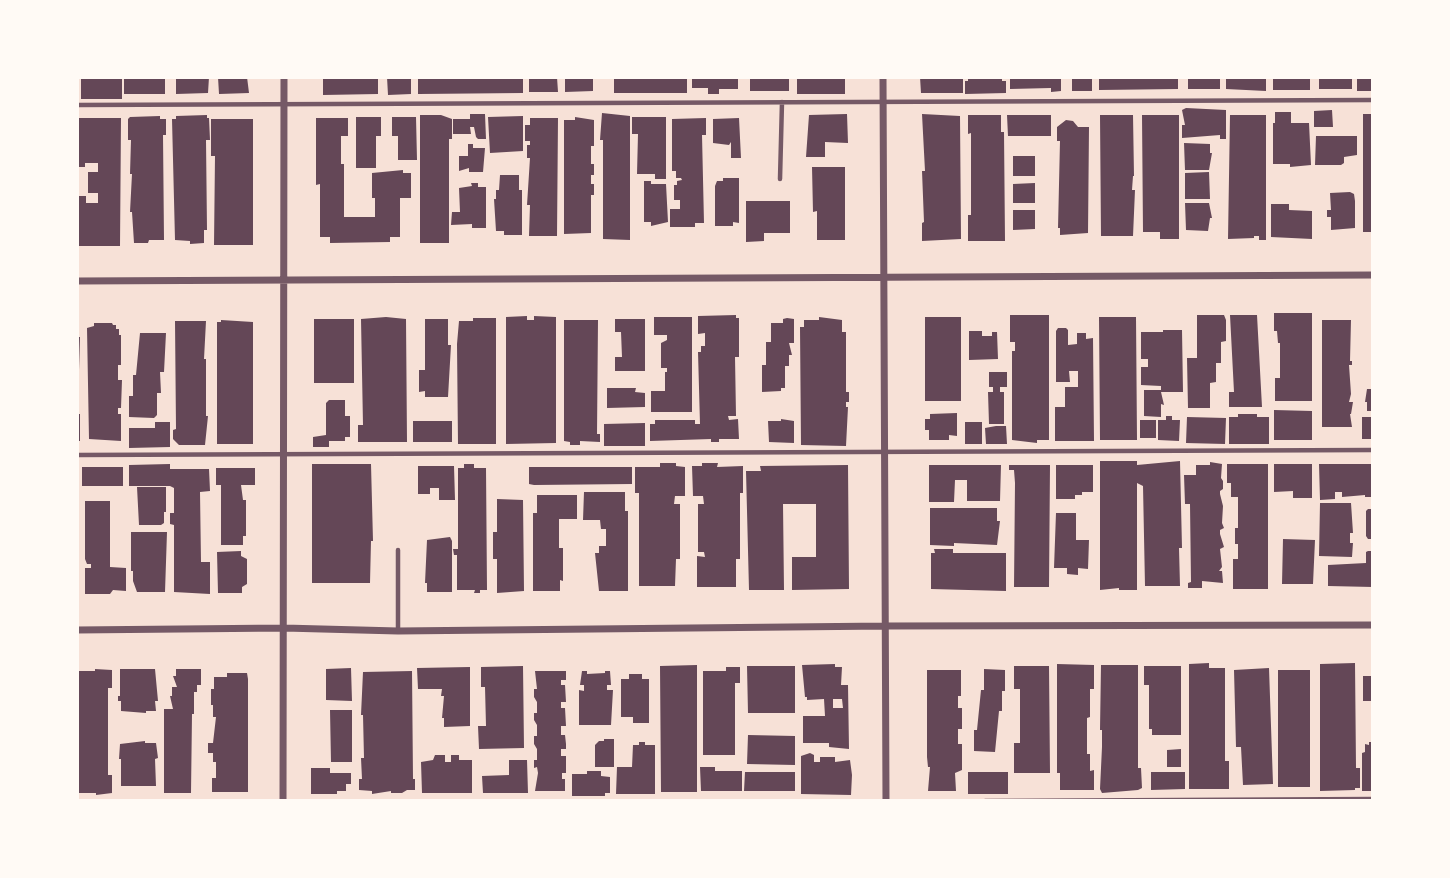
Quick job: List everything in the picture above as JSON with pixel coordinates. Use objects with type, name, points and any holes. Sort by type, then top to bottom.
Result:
[{"type":"street","points":[[283,801],[284,77]]},
{"type":"street","points":[[883,77],[886,801]]},
{"type":"street","points":[[77,281],[1373,275]]},
{"type":"street","points":[[77,630],[284,628],[398,631],[1373,625]]},
{"type":"lane","points":[[77,105],[1373,100]]},
{"type":"lane","points":[[780,179],[782,102]]},
{"type":"lane","points":[[77,455],[1373,450]]},
{"type":"lane","points":[[398,550],[398,631]]},
{"type":"lane","points":[[985,801],[1373,799]]},
{"type":"building","points":[[81,77],[122,77],[122,99],[81,99]]},
{"type":"building","points":[[124,77],[165,77],[165,94],[124,94]]},
{"type":"building","points":[[176,77],[209,77],[208,93],[176,94]]},
{"type":"building","points":[[218,77],[247,77],[249,93],[219,94]]},
{"type":"building","points":[[323,77],[378,77],[378,94],[323,95]]},
{"type":"building","points":[[387,77],[411,77],[411,94],[388,95]]},
{"type":"building","points":[[418,77],[523,77],[523,93],[418,94]]},
{"type":"building","points":[[529,77],[557,77],[558,92],[529,92]]},
{"type":"building","points":[[565,77],[593,77],[593,91],[565,92]]},
{"type":"building","points":[[614,77],[687,77],[687,93],[614,93]]},
{"type":"building","points":[[692,77],[738,77],[738,89],[719,89],[719,94],[708,94],[708,88],[692,88]]},
{"type":"building","points":[[750,77],[789,77],[789,91],[750,91]]},
{"type":"building","points":[[845,77],[845,94],[797,94],[797,78]]},
{"type":"building","points":[[920,77],[963,77],[963,93],[921,93]]},
{"type":"building","points":[[968,77],[1002,77],[1002,81],[1006,81],[1006,93],[965,94],[965,81],[968,81]]},
{"type":"building","points":[[1010,77],[1061,77],[1061,91],[1051,92],[1051,88],[1010,89]]},
{"type":"building","points":[[1072,77],[1092,77],[1092,91],[1072,91]]},
{"type":"building","points":[[1099,77],[1178,77],[1178,89],[1099,90]]},
{"type":"building","points":[[1188,77],[1220,77],[1220,89],[1188,89]]},
{"type":"building","points":[[1226,77],[1266,77],[1266,91],[1226,89]]},
{"type":"building","points":[[1273,77],[1310,77],[1310,90],[1273,90]]},
{"type":"building","points":[[1319,77],[1352,77],[1352,89],[1319,89]]},
{"type":"building","points":[[1357,77],[1373,77],[1373,91],[1357,91]]},
{"type":"building","points":[[1182,110],[1226,110],[1226,139],[1220,139],[1220,135],[1182,138],[1182,125],[1185,125]]},
{"type":"building","points":[[1332,110],[1333,127],[1314,127],[1314,111]]},
{"type":"building","points":[[1275,112],[1291,112],[1291,123],[1309,123],[1311,165],[1290,167],[1290,164],[1273,164]]},
{"type":"building","points":[[602,113],[630,116],[630,240],[603,239],[603,140],[600,140]]},
{"type":"building","points":[[470,114],[485,114],[486,139],[476,137],[474,127],[470,127],[471,134],[453,134],[453,119],[470,119]]},
{"type":"building","points":[[847,114],[848,143],[825,142],[825,157],[806,157],[809,115]]},
{"type":"building","points":[[922,114],[960,116],[961,239],[922,241],[922,171],[925,171]]},
{"type":"building","points":[[1363,114],[1373,114],[1373,232],[1363,232]]},
{"type":"building","points":[[207,115],[210,140],[206,140],[207,230],[204,230],[204,243],[190,244],[190,241],[175,240],[172,119],[176,119],[176,116]]},
{"type":"building","points":[[420,115],[441,115],[452,119],[452,139],[449,139],[449,243],[420,243]]},
{"type":"building","points":[[968,115],[1001,115],[1001,132],[1004,132],[1005,241],[968,241],[968,215],[971,215],[971,133],[968,134]]},
{"type":"building","points":[[1007,115],[1051,115],[1051,136],[1008,136]]},
{"type":"building","points":[[1100,115],[1133,115],[1133,236],[1101,236]]},
{"type":"building","points":[[1142,115],[1179,115],[1179,239],[1160,239],[1160,232],[1143,232]]},
{"type":"building","points":[[1230,115],[1266,115],[1266,240],[1259,240],[1259,236],[1228,239]]},
{"type":"building","points":[[160,116],[160,119],[166,119],[166,135],[163,135],[164,240],[134,243],[130,212],[132,174],[128,119]]},
{"type":"building","points":[[523,116],[523,151],[490,153],[488,117]]},
{"type":"building","points":[[356,117],[381,117],[381,136],[376,136],[376,168],[356,168]]},
{"type":"building","points":[[392,117],[416,117],[417,160],[398,160],[398,136],[392,136]]},
{"type":"building","points":[[575,117],[594,120],[594,146],[591,146],[594,175],[591,175],[591,184],[594,184],[594,195],[591,195],[591,233],[564,234],[564,120],[575,120]]},
{"type":"building","points":[[632,117],[666,117],[666,179],[655,179],[655,174],[637,174],[638,134],[632,134]]},
{"type":"building","points":[[77,118],[121,118],[120,246],[77,246],[77,196],[86,196],[86,203],[98,203],[98,193],[88,193],[88,172],[98,172],[98,163],[85,163],[85,167],[77,167]]},
{"type":"building","points":[[316,118],[348,118],[348,136],[341,136],[344,217],[375,217],[372,173],[403,170],[403,173],[411,173],[411,198],[400,198],[400,237],[390,237],[390,242],[330,243],[330,237],[320,237],[320,184],[316,185]]},
{"type":"building","points":[[530,118],[558,118],[557,236],[529,236],[530,205],[527,205],[530,158],[527,158],[527,145],[530,145],[530,141],[525,141],[525,125],[530,125]]},
{"type":"building","points":[[706,118],[706,135],[702,135],[704,223],[695,223],[695,227],[670,227],[670,209],[680,209],[680,200],[674,200],[674,185],[682,180],[676,178],[676,171],[672,171],[672,119]]},
{"type":"building","points":[[739,118],[741,158],[731,158],[731,142],[729,145],[713,143],[713,119]]},
{"type":"building","points":[[211,119],[253,119],[253,245],[214,245],[215,156],[211,156]]},
{"type":"building","points":[[1066,120],[1073,121],[1078,127],[1089,127],[1088,233],[1060,235],[1060,141],[1057,141],[1057,127]]},
{"type":"building","points":[[1316,136],[1357,136],[1357,155],[1344,157],[1344,163],[1341,165],[1315,165]]},
{"type":"building","points":[[1184,143],[1210,144],[1212,153],[1209,170],[1185,170]]},
{"type":"building","points":[[468,144],[473,144],[473,148],[485,148],[483,172],[469,172],[469,168],[459,171],[459,156],[468,156]]},
{"type":"building","points":[[1013,156],[1035,156],[1035,176],[1013,176]]},
{"type":"building","points":[[812,167],[845,167],[845,240],[817,240]]},
{"type":"building","points":[[1209,172],[1210,199],[1185,199],[1185,173]]},
{"type":"building","points":[[500,175],[519,175],[519,190],[522,190],[522,235],[504,235],[504,231],[496,231],[494,199],[496,190],[499,190]]},
{"type":"building","points":[[723,178],[739,178],[739,223],[733,222],[733,226],[715,226],[715,186],[717,181],[723,181]]},
{"type":"building","points":[[644,181],[666,184],[668,222],[651,226],[651,222],[644,222]]},
{"type":"building","points":[[471,183],[486,187],[486,228],[472,228],[472,224],[451,225],[452,212],[460,212],[459,188],[472,186]]},
{"type":"building","points":[[1035,183],[1035,203],[1013,203],[1013,184]]},
{"type":"building","points":[[1330,193],[1354,194],[1355,201],[1355,228],[1331,230],[1331,217],[1327,217],[1327,210],[1331,210]]},
{"type":"building","points":[[746,201],[790,201],[790,233],[764,233],[764,241],[746,242]]},
{"type":"building","points":[[1185,203],[1209,203],[1212,218],[1208,231],[1186,230]]},
{"type":"building","points":[[1271,204],[1289,204],[1289,210],[1312,211],[1312,239],[1271,237]]},
{"type":"building","points":[[1013,210],[1035,210],[1035,229],[1013,230]]},
{"type":"building","points":[[1274,313],[1312,313],[1312,401],[1275,401],[1275,378],[1280,378],[1280,343],[1277,331],[1274,331]]},
{"type":"building","points":[[736,315],[736,318],[739,318],[739,357],[735,357],[736,416],[728,416],[729,420],[738,419],[739,439],[719,439],[719,442],[711,442],[711,439],[650,441],[650,424],[655,424],[655,420],[695,420],[695,424],[700,424],[698,352],[701,352],[701,346],[705,346],[705,333],[698,334],[698,316]]},
{"type":"building","points":[[1010,315],[1049,315],[1049,440],[1037,440],[1037,443],[1012,440],[1012,351],[1015,351],[1015,342],[1010,342]]},
{"type":"building","points":[[1197,315],[1224,315],[1226,320],[1226,341],[1221,342],[1221,363],[1216,363],[1216,382],[1210,383],[1210,408],[1188,408],[1187,358],[1197,358]]},
{"type":"building","points":[[1230,315],[1257,315],[1262,407],[1229,407],[1229,392],[1234,392]]},
{"type":"building","points":[[527,316],[527,320],[534,320],[534,316],[556,317],[556,443],[506,444],[506,317]]},
{"type":"building","points":[[654,317],[692,317],[692,412],[651,412],[651,391],[665,391],[667,372],[667,368],[661,368],[661,343],[667,340],[667,335],[654,335]]},
{"type":"building","points":[[819,317],[842,320],[842,332],[846,332],[846,392],[849,392],[849,402],[846,402],[846,446],[801,445],[800,327],[804,327],[804,320],[819,320]]},
{"type":"building","points":[[925,317],[961,317],[961,401],[925,401]]},
{"type":"building","points":[[1099,317],[1136,317],[1137,440],[1100,440]]},
{"type":"building","points":[[473,318],[496,318],[496,444],[458,444],[459,321],[473,321]]},
{"type":"building","points":[[314,319],[354,319],[354,383],[314,383]]},
{"type":"building","points":[[361,319],[406,319],[407,442],[358,442],[358,425],[363,425]]},
{"type":"building","points":[[425,319],[448,319],[448,345],[451,345],[448,397],[425,397],[425,391],[419,392],[419,370],[425,370]]},
{"type":"building","points":[[615,319],[645,319],[645,371],[615,371],[615,357],[622,357],[621,332],[615,332]]},
{"type":"building","points":[[783,319],[794,319],[794,343],[789,343],[792,355],[789,355],[789,366],[785,366],[785,388],[781,388],[781,391],[762,392],[762,365],[766,365],[766,342],[771,342],[771,323],[783,323]]},
{"type":"building","points":[[564,320],[598,320],[597,434],[600,434],[600,442],[580,441],[580,445],[570,445],[570,442],[564,441]]},
{"type":"building","points":[[1322,320],[1351,320],[1349,402],[1353,402],[1350,414],[1352,427],[1322,427]]},
{"type":"building","points":[[175,321],[206,321],[204,359],[208,416],[205,445],[179,445],[173,439],[173,430],[176,429]]},
{"type":"building","points":[[217,322],[253,322],[253,444],[217,444]]},
{"type":"building","points":[[94,323],[112,323],[121,335],[118,380],[122,380],[121,408],[118,408],[118,414],[121,414],[121,441],[89,439],[87,328],[94,326]]},
{"type":"building","points":[[1058,328],[1068,330],[1068,345],[1077,344],[1077,333],[1086,333],[1086,339],[1093,338],[1094,441],[1055,441],[1055,407],[1065,407],[1065,387],[1078,387],[1078,371],[1069,371],[1070,382],[1056,382]]},
{"type":"building","points":[[1182,330],[1183,392],[1161,392],[1164,405],[1161,404],[1161,417],[1144,416],[1144,390],[1161,390],[1161,386],[1141,385],[1141,367],[1148,367],[1148,359],[1141,359],[1141,332]]},
{"type":"building","points":[[969,331],[982,331],[982,336],[992,336],[992,332],[997,332],[998,359],[969,360]]},
{"type":"building","points":[[140,333],[166,333],[164,372],[160,372],[161,393],[157,393],[157,415],[154,418],[129,417],[129,396],[133,396],[133,375],[136,375]]},
{"type":"building","points":[[77,337],[80,337],[79,370],[77,370]]},
{"type":"building","points":[[989,372],[1007,372],[1007,387],[1000,387],[1000,392],[1004,392],[1004,424],[989,424],[988,392],[993,392],[993,387],[989,387]]},
{"type":"building","points":[[607,388],[636,388],[635,392],[645,393],[645,407],[607,408]]},
{"type":"building","points":[[1367,389],[1373,389],[1373,411],[1367,411]]},
{"type":"building","points":[[329,400],[345,400],[345,416],[350,416],[350,437],[345,437],[345,441],[329,441],[329,447],[313,447],[313,437],[326,435],[326,403]]},
{"type":"building","points":[[1274,410],[1312,411],[1312,440],[1274,440]]},
{"type":"building","points":[[957,413],[957,436],[949,435],[949,440],[929,440],[925,419],[930,419],[930,414]]},
{"type":"building","points":[[77,414],[80,414],[80,441],[77,441]]},
{"type":"building","points":[[1238,414],[1269,417],[1269,444],[1229,444],[1229,417],[1238,417]]},
{"type":"building","points":[[1166,416],[1172,416],[1172,420],[1180,420],[1179,441],[1158,440],[1158,420],[1166,420]]},
{"type":"building","points":[[1187,417],[1226,418],[1225,444],[1186,443]]},
{"type":"building","points":[[1362,417],[1373,417],[1373,439],[1362,439]]},
{"type":"building","points":[[1140,420],[1156,420],[1156,438],[1140,438]]},
{"type":"building","points":[[413,421],[452,421],[452,442],[413,442]]},
{"type":"building","points":[[768,421],[794,421],[794,443],[769,442]]},
{"type":"building","points":[[155,422],[170,422],[170,447],[129,448],[129,428],[155,428]]},
{"type":"building","points":[[965,422],[982,422],[982,444],[965,444]]},
{"type":"building","points":[[645,423],[645,446],[604,446],[604,424]]},
{"type":"building","points":[[1006,426],[1007,444],[986,444],[985,428]]},
{"type":"building","points":[[1100,461],[1137,461],[1137,465],[1180,461],[1180,586],[1145,586],[1143,486],[1137,483],[1137,590],[1100,590]]},
{"type":"building","points":[[1210,462],[1222,464],[1223,489],[1220,494],[1224,528],[1220,530],[1220,534],[1224,547],[1220,549],[1222,567],[1219,571],[1222,571],[1223,583],[1202,581],[1202,588],[1188,588],[1188,583],[1191,582],[1190,504],[1185,504],[1184,475],[1196,475],[1196,465],[1210,465]]},
{"type":"building","points":[[660,463],[676,463],[676,466],[685,467],[685,496],[675,496],[674,504],[680,504],[680,559],[676,559],[675,586],[639,586],[639,493],[635,493],[635,467],[660,467]]},
{"type":"building","points":[[702,463],[718,463],[717,467],[743,466],[743,493],[740,493],[740,559],[736,559],[736,587],[697,587],[697,556],[705,557],[704,552],[698,552],[698,504],[704,504],[703,496],[693,496],[692,466],[702,466]]},
{"type":"building","points":[[170,464],[170,469],[209,469],[210,491],[200,492],[201,562],[210,562],[210,594],[174,592],[174,525],[170,524],[170,513],[174,513],[174,488],[129,486],[129,465]]},
{"type":"building","points":[[312,464],[371,464],[373,541],[370,583],[312,583]]},
{"type":"building","points":[[464,464],[474,464],[474,468],[486,468],[487,590],[480,590],[480,593],[474,593],[475,590],[457,590],[457,555],[454,555],[453,549],[458,549],[458,468],[464,468]]},
{"type":"building","points":[[1227,464],[1268,464],[1268,589],[1233,589],[1233,559],[1238,559],[1235,528],[1238,528],[1238,497],[1231,497],[1231,483],[1227,483]]},
{"type":"building","points":[[1274,464],[1312,464],[1312,498],[1293,498],[1293,491],[1274,492]]},
{"type":"building","points":[[1319,464],[1373,464],[1373,497],[1342,497],[1342,492],[1335,492],[1335,499],[1320,500]]},
{"type":"building","points":[[848,465],[849,589],[792,590],[792,557],[816,557],[816,504],[783,504],[784,590],[749,590],[746,471],[761,471],[760,466]]},
{"type":"building","points":[[929,465],[1001,465],[1000,501],[967,501],[967,480],[955,480],[954,502],[929,502]]},
{"type":"building","points":[[1009,465],[1050,465],[1049,587],[1014,587],[1015,483],[1014,470],[1009,470]]},
{"type":"building","points":[[1056,465],[1093,465],[1093,492],[1082,492],[1082,495],[1075,495],[1075,499],[1056,499]]},
{"type":"building","points":[[418,466],[454,466],[455,500],[439,500],[439,488],[430,488],[430,494],[418,494]]},
{"type":"building","points":[[82,467],[123,467],[123,486],[82,486]]},
{"type":"building","points":[[529,467],[632,467],[632,484],[534,485],[529,484]]},
{"type":"building","points":[[216,468],[255,468],[255,485],[241,485],[243,500],[246,500],[246,536],[243,536],[243,545],[221,545],[221,485],[216,485]]},
{"type":"building","points":[[137,487],[166,487],[164,523],[139,525]]},
{"type":"building","points":[[584,492],[625,492],[625,511],[628,511],[628,591],[599,591],[595,553],[599,553],[599,546],[606,546],[606,529],[601,529],[600,520],[583,520]]},
{"type":"building","points":[[537,495],[577,495],[577,519],[559,519],[559,548],[563,548],[563,581],[560,580],[560,591],[533,591],[533,513],[537,513]]},
{"type":"building","points":[[497,499],[523,500],[524,591],[497,593],[497,559],[493,559],[493,532],[497,532]]},
{"type":"building","points":[[85,501],[110,501],[110,567],[126,568],[126,591],[85,594],[85,568],[91,568],[91,564],[87,564],[85,559]]},
{"type":"building","points":[[1320,503],[1351,503],[1352,557],[1319,556]]},
{"type":"building","points":[[930,508],[997,508],[997,521],[1000,521],[997,545],[930,545]]},
{"type":"building","points":[[1368,509],[1373,509],[1373,539],[1366,536]]},
{"type":"building","points":[[1056,513],[1076,513],[1076,540],[1089,540],[1088,569],[1078,568],[1078,575],[1067,574],[1067,568],[1054,568]]},
{"type":"building","points":[[131,532],[167,532],[165,592],[137,592],[131,571]]},
{"type":"building","points":[[450,537],[452,592],[427,592],[427,540]]},
{"type":"building","points":[[1283,539],[1315,540],[1313,584],[1282,584]]},
{"type":"building","points":[[934,549],[953,549],[953,553],[1006,553],[1006,591],[931,589],[931,553],[935,553]]},
{"type":"building","points":[[241,551],[241,556],[247,559],[247,584],[242,587],[242,593],[218,593],[217,552]]},
{"type":"building","points":[[1368,551],[1373,551],[1373,587],[1328,586],[1328,565],[1366,563]]},
{"type":"building","points":[[1209,663],[1209,668],[1225,668],[1225,761],[1229,761],[1229,789],[1189,789],[1189,664]]},
{"type":"building","points":[[1355,663],[1356,768],[1360,768],[1360,788],[1320,791],[1320,664]]},
{"type":"building","points":[[835,664],[835,667],[842,667],[841,685],[848,685],[849,749],[829,747],[829,743],[803,743],[803,716],[825,716],[824,699],[807,700],[805,697],[802,665]],"holes":[[[833,699],[842,699],[843,708],[833,708]]]},
{"type":"building","points":[[1057,664],[1094,665],[1094,689],[1090,689],[1090,717],[1087,718],[1087,754],[1090,754],[1090,771],[1094,770],[1094,790],[1060,790],[1060,773],[1057,773]]},
{"type":"building","points":[[697,665],[697,792],[661,792],[660,666]]},
{"type":"building","points":[[1101,665],[1138,665],[1138,768],[1141,768],[1142,788],[1138,790],[1102,793],[1100,789]]},
{"type":"building","points":[[523,666],[524,748],[479,749],[478,726],[486,726],[485,687],[481,687],[481,667]]},
{"type":"building","points":[[747,666],[795,666],[795,713],[748,713]]},
{"type":"building","points":[[1014,666],[1049,666],[1050,773],[1014,773],[1014,743],[1020,743],[1020,689],[1014,689]]},
{"type":"building","points":[[1144,666],[1181,666],[1181,735],[1152,735],[1152,729],[1149,729],[1149,685],[1144,685]]},
{"type":"building","points":[[470,667],[470,726],[444,727],[442,689],[418,689],[417,668]]},
{"type":"building","points":[[726,667],[740,667],[740,683],[735,683],[735,755],[703,755],[703,671],[726,671]]},
{"type":"building","points":[[351,668],[352,701],[326,700],[326,669]]},
{"type":"building","points":[[1269,668],[1273,784],[1243,785],[1241,747],[1236,747],[1234,670]]},
{"type":"building","points":[[120,669],[155,669],[158,701],[155,701],[156,711],[121,711],[121,701],[118,701]]},
{"type":"building","points":[[176,669],[201,669],[201,685],[197,685],[197,692],[194,692],[192,714],[191,793],[164,793],[164,709],[173,709],[170,696],[172,687],[177,687],[173,676],[176,676]]},
{"type":"building","points":[[984,669],[1005,670],[1005,691],[1002,691],[1002,711],[999,711],[995,752],[974,751],[974,730],[977,730],[981,690],[984,690]]},
{"type":"building","points":[[112,670],[112,688],[108,688],[108,775],[112,775],[112,793],[96,795],[77,793],[77,671]]},
{"type":"building","points":[[927,670],[961,670],[958,708],[962,708],[962,729],[958,729],[958,744],[962,744],[962,770],[955,773],[956,791],[928,791],[930,767],[927,757]]},
{"type":"building","points":[[1278,670],[1310,670],[1310,787],[1278,787]]},
{"type":"building","points":[[412,671],[415,790],[372,794],[372,791],[359,790],[359,779],[362,779],[361,758],[364,758],[361,715],[363,672]]},
{"type":"building","points":[[535,671],[566,671],[566,680],[561,680],[561,685],[565,685],[566,702],[561,702],[561,708],[565,708],[566,726],[561,726],[561,735],[565,735],[566,744],[566,749],[561,749],[561,756],[566,756],[566,773],[562,773],[565,791],[535,791],[538,773],[537,767],[534,768],[534,760],[537,760],[534,744],[534,736],[537,736],[534,720],[534,713],[537,713],[534,697],[534,689],[537,689]]},
{"type":"building","points":[[582,671],[587,671],[587,674],[610,671],[611,685],[607,685],[607,690],[613,690],[611,725],[579,725],[579,690],[584,691],[584,685],[580,685]]},
{"type":"building","points":[[227,673],[247,673],[248,792],[212,792],[212,778],[216,778],[216,762],[213,762],[213,753],[208,753],[208,743],[213,743],[216,717],[213,717],[211,689],[214,689],[214,677],[227,677]]},
{"type":"building","points":[[629,674],[642,674],[642,679],[649,679],[649,723],[633,723],[633,717],[621,717],[621,679],[629,679]]},
{"type":"building","points":[[1363,676],[1373,676],[1373,701],[1363,701]]},
{"type":"building","points":[[330,710],[352,710],[352,762],[331,762]]},
{"type":"building","points":[[748,735],[795,736],[795,765],[747,764]]},
{"type":"building","points":[[604,739],[614,739],[614,767],[595,767],[595,745]]},
{"type":"building","points":[[145,741],[156,743],[156,786],[121,786],[120,744]]},
{"type":"building","points":[[639,742],[655,745],[655,794],[616,794],[617,767],[632,767],[633,745],[639,745]]},
{"type":"building","points":[[1369,742],[1373,742],[1373,791],[1362,791],[1362,753],[1365,752],[1365,744],[1369,745]]},
{"type":"building","points":[[1181,749],[1181,767],[1167,767],[1167,750]]},
{"type":"building","points":[[810,753],[814,755],[814,762],[820,762],[820,757],[835,757],[835,762],[850,760],[851,795],[801,794],[801,756]]},
{"type":"building","points":[[435,755],[445,755],[445,762],[451,762],[451,755],[459,755],[459,760],[472,760],[472,793],[422,793],[421,762],[433,760]]},
{"type":"building","points":[[509,760],[527,760],[528,793],[483,793],[482,776],[509,775]]},
{"type":"building","points":[[700,767],[715,767],[715,771],[742,771],[742,791],[701,791]]},
{"type":"building","points":[[311,768],[330,768],[330,773],[351,773],[351,784],[346,784],[346,791],[337,791],[337,794],[311,794]]},
{"type":"building","points":[[587,771],[601,771],[601,776],[610,777],[610,793],[605,793],[605,796],[572,796],[572,774],[587,774]]},
{"type":"building","points":[[745,772],[795,772],[795,791],[744,791]]},
{"type":"building","points":[[968,772],[1008,772],[1008,794],[968,794]]},
{"type":"building","points":[[1151,772],[1185,772],[1185,789],[1151,790]]}]
